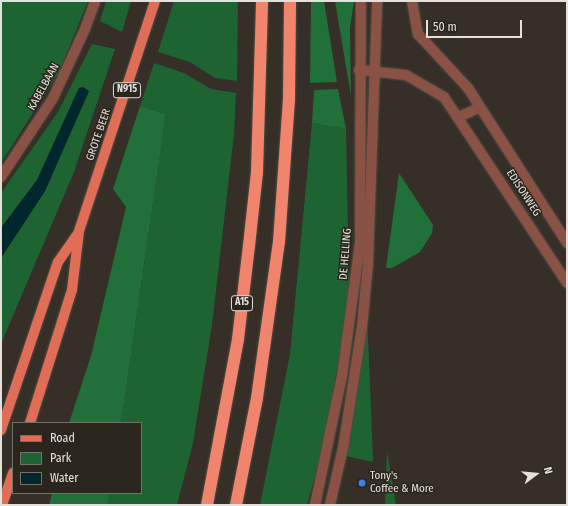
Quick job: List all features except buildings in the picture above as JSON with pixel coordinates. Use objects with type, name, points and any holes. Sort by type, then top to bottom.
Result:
[{"type":"highway","name":"A15","points":[[207,505],[238,339],[257,172],[261,99],[262,1]]},
{"type":"highway","name":"A15","points":[[236,505],[257,398],[278,249],[289,100],[290,1]]},
{"type":"main road","name":"GROTE BEER","points":[[30,422],[72,290],[79,231],[155,1]]},
{"type":"main road","name":"GROTE BEER","points":[[1,430],[58,262],[79,231]]},
{"type":"main road","points":[[2,505],[12,476]]},
{"type":"street","name":"KABELBAAN","points":[[1,177],[53,98],[83,36],[95,1]]},
{"type":"street","name":"DE HELLING","points":[[315,505],[342,376],[360,243],[359,70],[361,1]]},
{"type":"street","name":"DE HELLING","points":[[330,505],[343,448],[362,327],[372,183],[377,1]]},
{"type":"street","name":"EDISONWEG","points":[[412,1],[418,34],[468,88],[567,243]]},
{"type":"street","name":"EDISONWEG","points":[[359,70],[375,70],[417,79],[444,97],[459,117],[567,283]]},
{"type":"street","points":[[459,117],[480,107]]},
{"type":"green space","points":[[1,1],[88,1],[59,72],[1,163]]},
{"type":"green space","points":[[106,1],[131,1],[122,32],[100,21]]},
{"type":"green space","points":[[174,1],[238,1],[237,81],[215,78],[190,62],[158,52]]},
{"type":"green space","points":[[311,1],[324,1],[337,82],[310,83]]},
{"type":"green space","points":[[335,1],[354,1],[350,28],[351,96]]},
{"type":"green space","points":[[92,44],[115,49],[74,172],[1,344],[1,258],[45,191],[89,91],[79,88],[37,180],[1,228],[1,193],[58,112]]},
{"type":"green space","points":[[154,63],[184,73],[211,89],[236,93],[234,134],[212,325],[193,443],[177,505],[108,505],[110,494],[142,494],[142,422],[121,422],[166,114],[140,106]]},
{"type":"green space","points":[[338,89],[346,129],[312,123],[314,90]]},
{"type":"green space","points":[[140,106],[166,114],[121,422],[69,422],[91,356],[126,207],[113,189]]},
{"type":"green space","points":[[312,123],[346,129],[349,283],[345,325],[323,448],[307,505],[260,505],[290,354]]},
{"type":"green space","points":[[399,173],[433,225],[432,233],[420,252],[392,268],[386,268]]},
{"type":"green space","points":[[367,317],[370,384],[373,462],[346,456]]},
{"type":"green space","points":[[387,451],[396,505],[385,505]]},
{"type":"green space","points":[[52,494],[110,494],[108,505],[49,505]]},
{"type":"water","points":[[83,87],[89,91],[45,191],[1,258],[1,228],[37,180],[79,88]]},
{"type":"place","name":"Tony's Coffee & More","points":[[362,483]]}]
